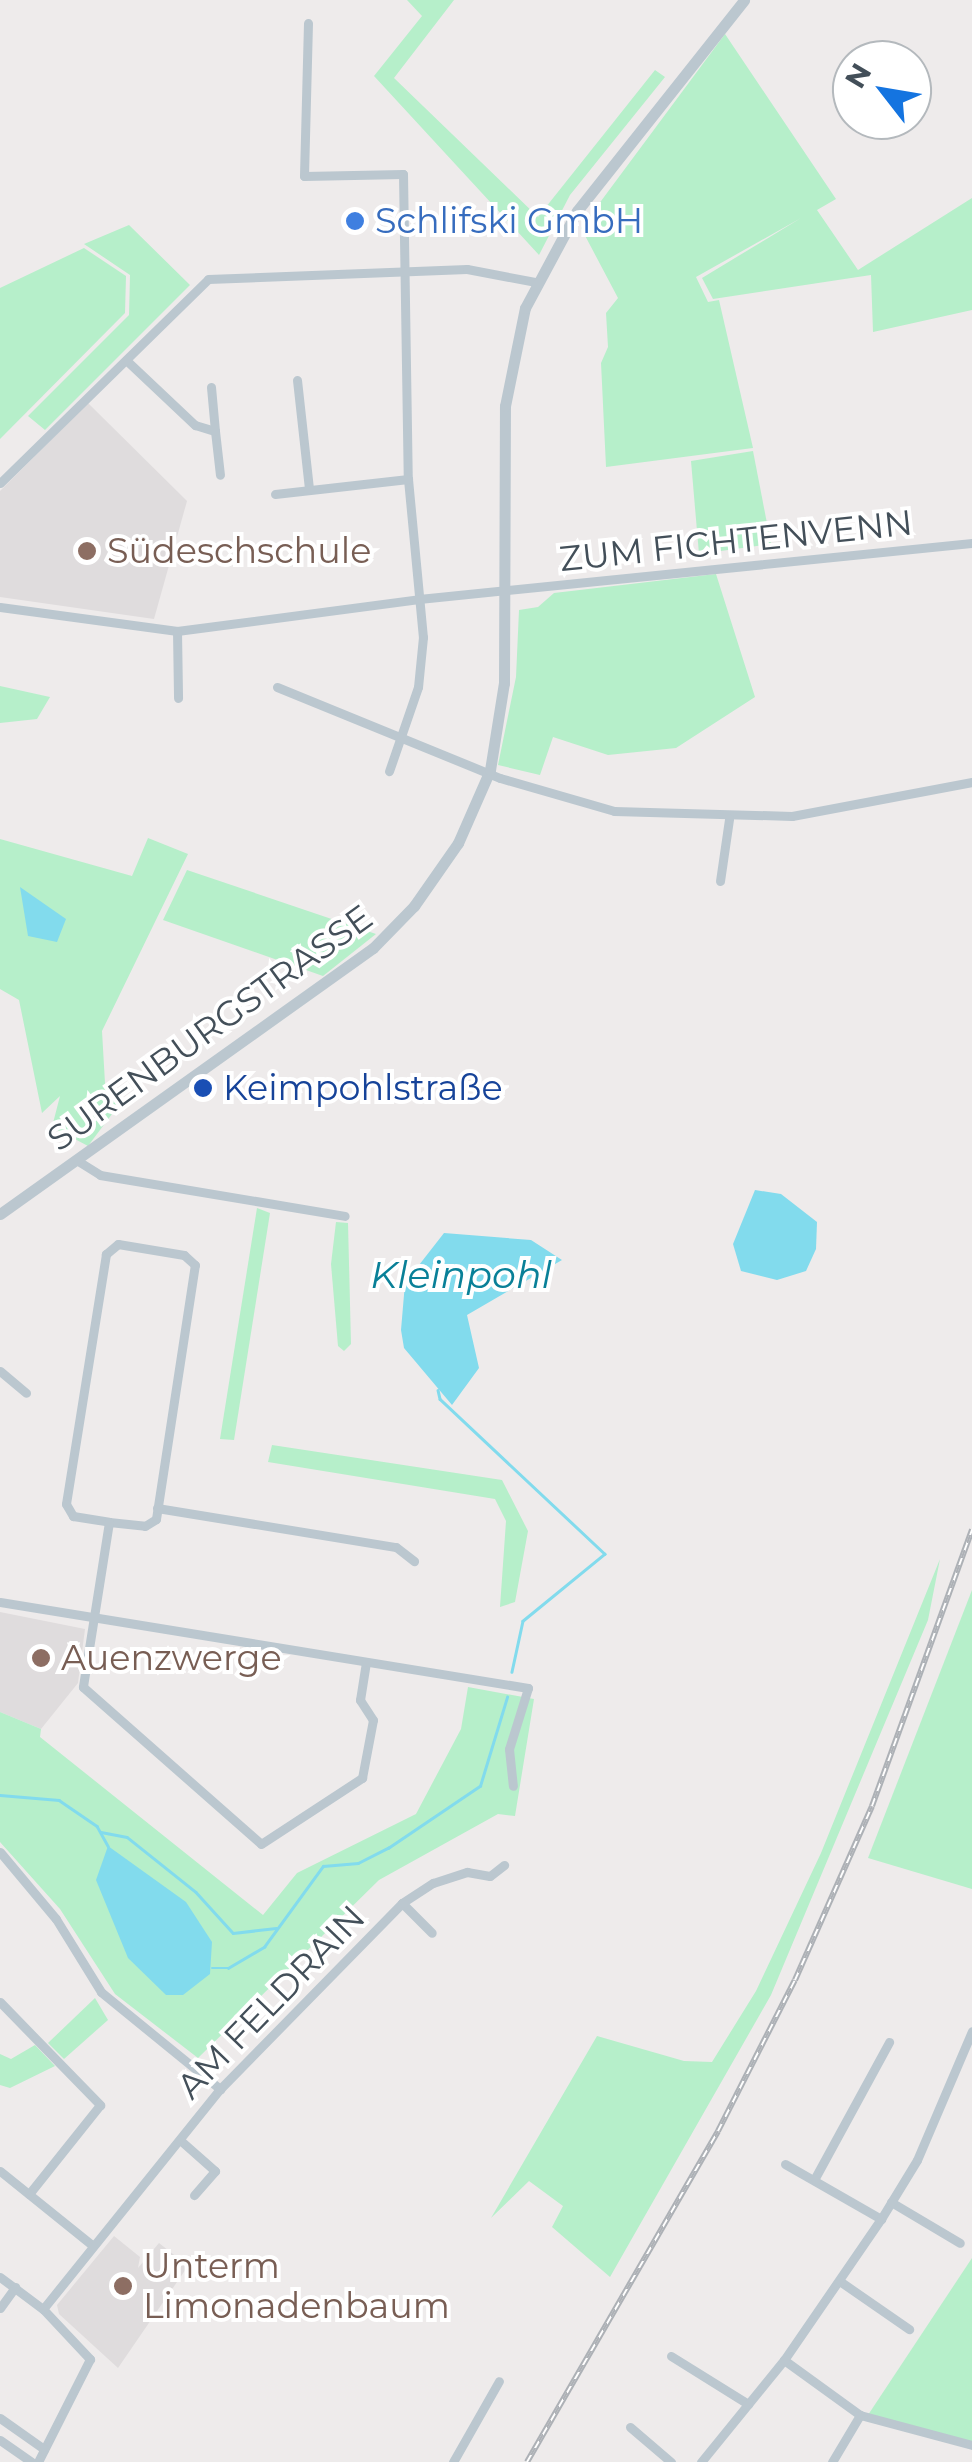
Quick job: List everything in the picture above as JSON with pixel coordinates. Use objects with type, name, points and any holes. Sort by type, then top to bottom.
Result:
[{"type":"street","name":"SURENBURGSTRASSE","points":[[0,1214],[373,948],[440,872],[490,770],[504,683],[505,406],[535,282],[577,211],[744,0]]},
{"type":"street","points":[[308,23],[304,176],[403,174],[408,479],[419,599],[418,687],[389,771]]},
{"type":"street","points":[[0,482],[208,280],[494,270],[535,282]]},
{"type":"street","points":[[126,360],[195,425],[215,431]]},
{"type":"street","points":[[297,380],[309,488]]},
{"type":"street","points":[[211,387],[220,475]]},
{"type":"street","points":[[276,494],[408,479]]},
{"type":"street","name":"ZUM FICHTENVENN","points":[[0,607],[176,631],[419,599],[972,543]]},
{"type":"street","points":[[176,631],[178,698]]},
{"type":"street","points":[[277,687],[490,770],[614,811],[729,819],[792,816],[972,782]]},
{"type":"street","points":[[720,881],[729,819]]},
{"type":"street","points":[[78,1161],[100,1175],[345,1216]]},
{"type":"street","points":[[118,1244],[184,1255],[195,1266],[157,1508],[144,1526],[110,1522],[74,1516],[66,1504],[106,1254],[118,1244]]},
{"type":"street","points":[[0,1371],[26,1394]]},
{"type":"street","points":[[157,1508],[396,1547],[414,1560]]},
{"type":"street","points":[[110,1522],[84,1688],[261,1844],[362,1778],[372,1720],[360,1700],[366,1662]]},
{"type":"street","points":[[0,1602],[528,1688],[510,1749],[513,1786]]},
{"type":"street","points":[[0,1852],[39,1896],[109,2000],[220,2090]]},
{"type":"street","name":"AM FELDRAIN","points":[[42,2309],[220,2090],[402,1904],[434,1883],[467,1872],[490,1876],[504,1866]]},
{"type":"street","name":"AM FELDRAIN","points":[[402,1904],[432,1933]]},
{"type":"street","points":[[0,2002],[100,2105],[29,2194]]},
{"type":"street","points":[[702,2462],[784,2360],[881,2219],[917,2160],[972,2032]]},
{"type":"street","points":[[815,2178],[889,2042]]},
{"type":"street","name":"AM FELDRAIN","points":[[180,2140],[215,2171],[194,2195]]},
{"type":"street","points":[[785,2164],[881,2219]]},
{"type":"street","points":[[0,2171],[92,2244]]},
{"type":"street","points":[[891,2202],[960,2244]]},
{"type":"street","points":[[0,2277],[42,2309],[90,2359],[44,2450],[34,2462],[0,2440]]},
{"type":"street","points":[[841,2282],[909,2329]]},
{"type":"street","points":[[0,2308],[15,2287]]},
{"type":"street","points":[[672,2356],[748,2404]]},
{"type":"street","points":[[784,2360],[860,2415],[972,2445]]},
{"type":"street","points":[[453,2462],[499,2381]]},
{"type":"street","points":[[832,2462],[860,2415]]},
{"type":"street","points":[[0,2418],[44,2450]]},
{"type":"street","points":[[630,2426],[672,2462]]},
{"type":"shaded area","name":"Südeschschule","points":[[88,403],[187,501],[154,619],[0,597],[0,491]]},
{"type":"shaded area","name":"Auenzwerge","points":[[0,1612],[85,1629],[78,1683],[41,1729],[0,1712]]},
{"type":"shaded area","name":"Unterm Limonadenbaum","points":[[114,2236],[140,2257],[138,2268],[159,2243],[188,2266],[118,2368],[59,2314],[57,2305]]},
{"type":"green space","points":[[407,0],[454,0],[394,78],[538,217],[655,70],[665,77],[570,195],[539,255],[374,76],[422,16]]},
{"type":"green space","points":[[725,34],[836,199],[817,210],[858,270],[972,198],[972,310],[873,332],[871,275],[713,299],[702,278],[801,218],[696,277],[708,302],[719,300],[753,448],[606,467],[601,363],[608,347],[606,313],[618,298],[581,228]]},
{"type":"green space","points":[[129,225],[190,285],[45,430],[28,416],[129,315],[130,275],[84,244]]},
{"type":"green space","points":[[84,248],[126,276],[125,313],[0,439],[0,288]]},
{"type":"green space","points":[[753,451],[771,544],[699,554],[691,461]]},
{"type":"green space","points":[[716,574],[755,697],[676,748],[608,755],[553,737],[540,775],[498,765],[516,677],[519,610],[538,607],[554,593]]},
{"type":"green space","points":[[0,686],[50,697],[37,719],[0,723]]},
{"type":"green space","points":[[148,838],[188,854],[102,1031],[105,1083],[118,1106],[88,1146],[52,1127],[60,1096],[42,1113],[19,1000],[0,989],[0,839],[132,876]]},
{"type":"green space","points":[[187,870],[376,934],[323,976],[163,920]]},
{"type":"green space","points":[[257,1208],[270,1213],[234,1440],[220,1439]]},
{"type":"green space","points":[[336,1222],[348,1223],[351,1344],[344,1351],[338,1346],[331,1264]]},
{"type":"green space","points":[[272,1445],[502,1480],[528,1531],[515,1602],[500,1607],[506,1521],[495,1499],[268,1462]]},
{"type":"green space","points":[[940,1559],[928,1620],[771,1995],[610,2277],[552,2227],[563,2206],[529,2181],[491,2218],[597,2036],[684,2061],[712,2062],[756,1991],[821,1853]]},
{"type":"green space","points":[[972,1590],[972,1889],[868,1858]]},
{"type":"green space","points":[[468,1687],[534,1699],[515,1816],[498,1814],[379,1880],[198,2058],[115,1994],[60,1909],[0,1842],[0,1712],[41,1729],[40,1737],[263,1915],[297,1873],[416,1814],[461,1729]]},
{"type":"green space","points":[[95,1998],[108,2020],[64,2059],[48,2043]]},
{"type":"green space","points":[[35,2045],[55,2066],[10,2088],[0,2085],[0,2054],[11,2059]]},
{"type":"green space","points":[[972,2258],[972,2443],[868,2415]]},
{"type":"water","points":[[20,887],[66,919],[57,942],[28,936]]},
{"type":"water","points":[[755,1190],[781,1194],[817,1222],[816,1249],[806,1271],[777,1280],[741,1271],[733,1244]]},
{"type":"water","name":"Kleinpohl","points":[[444,1233],[531,1240],[562,1260],[467,1315],[479,1368],[452,1405],[404,1348],[401,1330],[405,1283]]},
{"type":"water","points":[[108,1846],[186,1902],[212,1942],[210,1974],[183,1995],[166,1995],[128,1958],[96,1880]]},
{"type":"waterway","points":[[438,1390],[440,1399],[605,1554],[523,1621],[512,1672]]},
{"type":"waterway","points":[[212,1968],[228,1968],[264,1947],[323,1866],[358,1863],[388,1848],[480,1786],[507,1697]]},
{"type":"waterway","points":[[0,1795],[59,1800],[97,1826],[108,1846]]},
{"type":"waterway","points":[[101,1832],[127,1837],[196,1892],[233,1933],[276,1928]]},
{"type":"railway","points":[[527,2462],[718,2131],[795,1980],[872,1806],[972,1530]]},
{"type":"place","name":"Schlifski GmbH","points":[[355,221]]},
{"type":"place","name":"Südeschschule","points":[[87,551]]},
{"type":"place","name":"Keimpohlstraße","points":[[203,1088]]},
{"type":"place","name":"Auenzwerge","points":[[41,1658]]},
{"type":"place","name":"Unterm Limonadenbaum","points":[[123,2286]]}]
